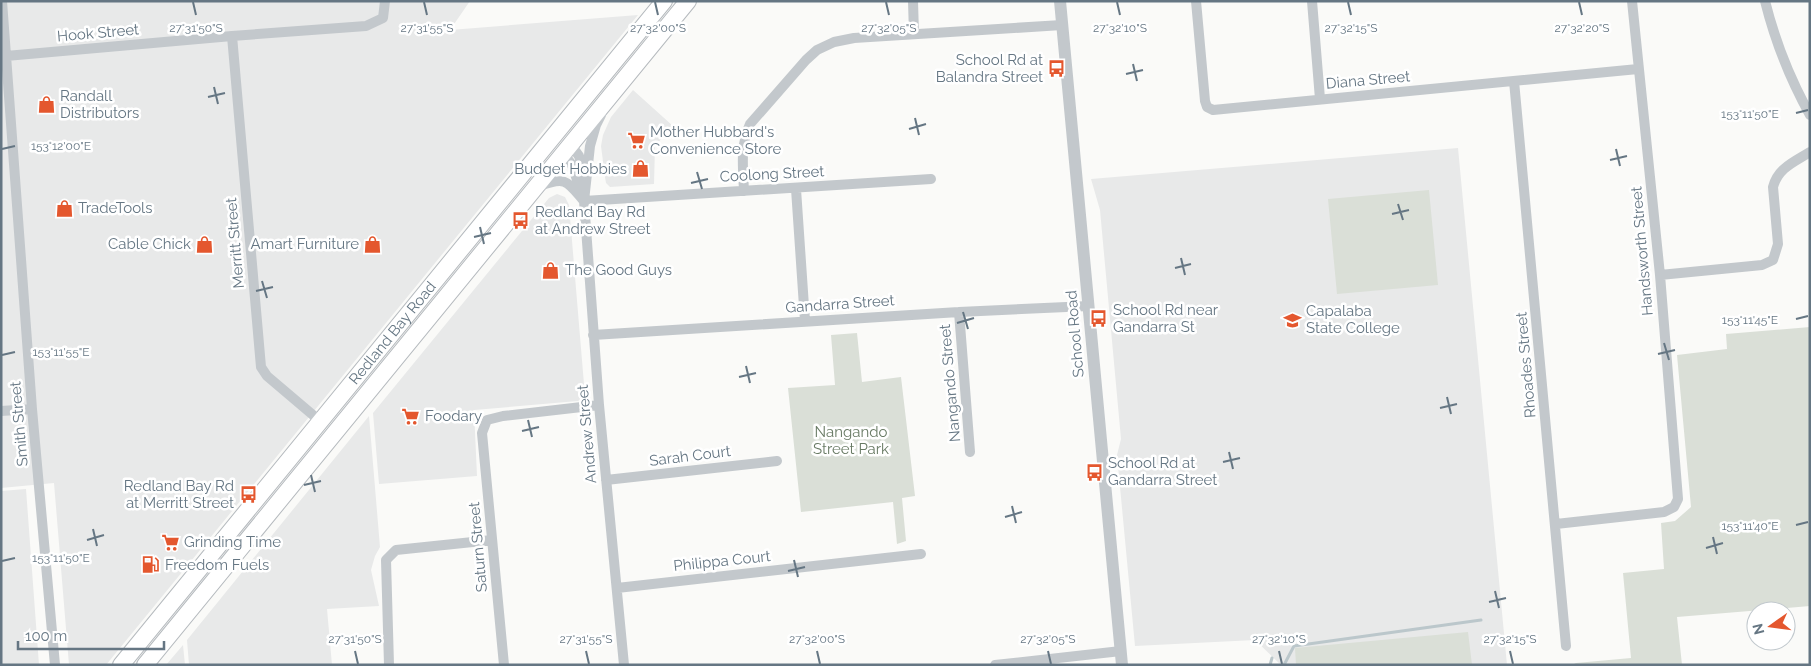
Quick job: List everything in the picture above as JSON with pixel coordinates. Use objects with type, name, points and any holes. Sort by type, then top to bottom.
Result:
[{"type":"main road","name":"Redland Bay Road","points":[[121,665],[664,1]]},
{"type":"main road","name":"Redland Bay Road","points":[[145,665],[688,1]]},
{"type":"main road","points":[[554,136],[567,149]]},
{"type":"street","name":"Smith Street","points":[[2,1],[32,409],[55,665]]},
{"type":"street","name":"Hook Street","points":[[6,56],[366,26],[383,18],[384,1]]},
{"type":"street","points":[[913,1],[914,34]]},
{"type":"street","name":"School Road","points":[[1060,1],[1090,306],[1122,665]]},
{"type":"street","name":"Diana Street","points":[[1196,1],[1205,100],[1207,107],[1213,110],[1638,69]]},
{"type":"street","points":[[1312,1],[1320,99]]},
{"type":"street","name":"Handsworth Street","points":[[1556,524],[1664,512],[1674,508],[1678,499],[1660,275],[1632,1]]},
{"type":"street","points":[[1765,1],[1784,62],[1810,115]]},
{"type":"street","points":[[744,191],[742,159],[744,136],[750,124],[817,50],[834,42],[854,38],[1062,25]]},
{"type":"street","name":"Merritt Street","points":[[232,36],[261,367],[267,376],[320,421]]},
{"type":"street","name":"Rhoades Street","points":[[1514,81],[1566,646]]},
{"type":"street","name":"Andrew Street","points":[[609,99],[596,125],[590,146],[584,201],[599,405],[624,665]]},
{"type":"street","name":"Andrew Street","points":[[567,149],[579,156],[586,182]]},
{"type":"street","name":"Andrew Street","points":[[567,149],[584,201]]},
{"type":"street","points":[[1660,275],[1762,265],[1773,260],[1778,244],[1773,187],[1776,178],[1786,166],[1810,152]]},
{"type":"street","name":"Coolong Street","points":[[584,201],[931,179]]},
{"type":"street","points":[[537,188],[559,180],[566,181],[584,201]]},
{"type":"street","points":[[796,188],[805,321]]},
{"type":"street","name":"Gandarra Street","points":[[593,335],[959,312],[1090,306]]},
{"type":"street","name":"Nangando Street","points":[[959,312],[970,452]]},
{"type":"street","name":"Saturn Street","points":[[504,665],[482,433],[484,427],[488,420],[503,416],[599,405]]},
{"type":"street","points":[[1,411],[32,409]]},
{"type":"street","name":"Sarah Court","points":[[606,480],[777,461]]},
{"type":"street","points":[[390,665],[386,560],[396,550],[492,540]]},
{"type":"street","name":"Philippa Court","points":[[617,588],[921,554]]},
{"type":"street","points":[[995,665],[1121,651]]},
{"type":"shaded area","points":[[1,1],[470,1],[450,30],[638,15],[106,665],[69,665],[54,483],[1,488]]},
{"type":"shaded area","points":[[633,90],[673,126],[655,146],[654,184],[610,187],[606,183],[605,177],[601,146],[603,135],[611,117]]},
{"type":"shaded area","name":"Capalaba State College","points":[[1458,148],[1507,665],[1281,665],[1255,640],[1135,646],[1117,455],[1121,439],[1100,210],[1091,179]]},
{"type":"shaded area","points":[[557,194],[565,197],[569,205],[585,396],[578,401],[474,410],[477,476],[379,484],[373,413],[549,198]]},
{"type":"shaded area","points":[[369,416],[380,547],[371,570],[379,606],[327,609],[332,665],[189,665],[187,640]]},
{"type":"shaded area","points":[[26,489],[39,665],[1,665],[1,491]]},
{"type":"shaded area","points":[[183,645],[185,665],[166,665]]},
{"type":"green space","points":[[1429,190],[1438,285],[1337,294],[1328,199]]},
{"type":"green space","points":[[1810,327],[1810,606],[1796,607],[1796,601],[1746,601],[1746,611],[1677,617],[1682,665],[1572,665],[1576,663],[1631,658],[1623,573],[1664,569],[1661,523],[1675,521],[1691,507],[1677,355],[1727,349],[1726,334]]},
{"type":"green space","name":"Nangando Street Park","points":[[857,333],[862,382],[901,377],[915,496],[902,498],[906,541],[897,544],[893,502],[801,512],[788,388],[835,385],[831,335]]},
{"type":"green space","points":[[1468,632],[1472,665],[1296,665],[1295,648]]},
{"type":"waterway","points":[[1284,665],[1294,646],[1481,620]]},
{"type":"waterway","points":[[1270,665],[1272,658]]},
{"type":"place","name":"School Rd at Balandra Street","points":[[1057,69]]},
{"type":"place","name":"Randall Distributors","points":[[46,105]]},
{"type":"place","name":"Mother Hubbard's Convenience Store","points":[[636,141]]},
{"type":"place","name":"Budget Hobbies","points":[[641,169]]},
{"type":"place","name":"TradeTools","points":[[64,208]]},
{"type":"place","name":"Redland Bay Rd at Andrew Street","points":[[521,221]]},
{"type":"place","name":"Cable Chick","points":[[205,244]]},
{"type":"place","name":"Amart Furniture","points":[[373,244]]},
{"type":"place","name":"The Good Guys","points":[[551,270]]},
{"type":"place","name":"School Rd near Gandarra St","points":[[1099,319]]},
{"type":"place","name":"Capalaba State College","points":[[1292,320]]},
{"type":"place","name":"Foodary","points":[[411,416]]},
{"type":"place","name":"School Rd at Gandarra Street","points":[[1094,472]]},
{"type":"place","name":"Redland Bay Rd at Merritt Street","points":[[248,495]]},
{"type":"place","name":"Grinding Time","points":[[170,542]]},
{"type":"place","name":"Freedom Fuels","points":[[151,565]]}]
